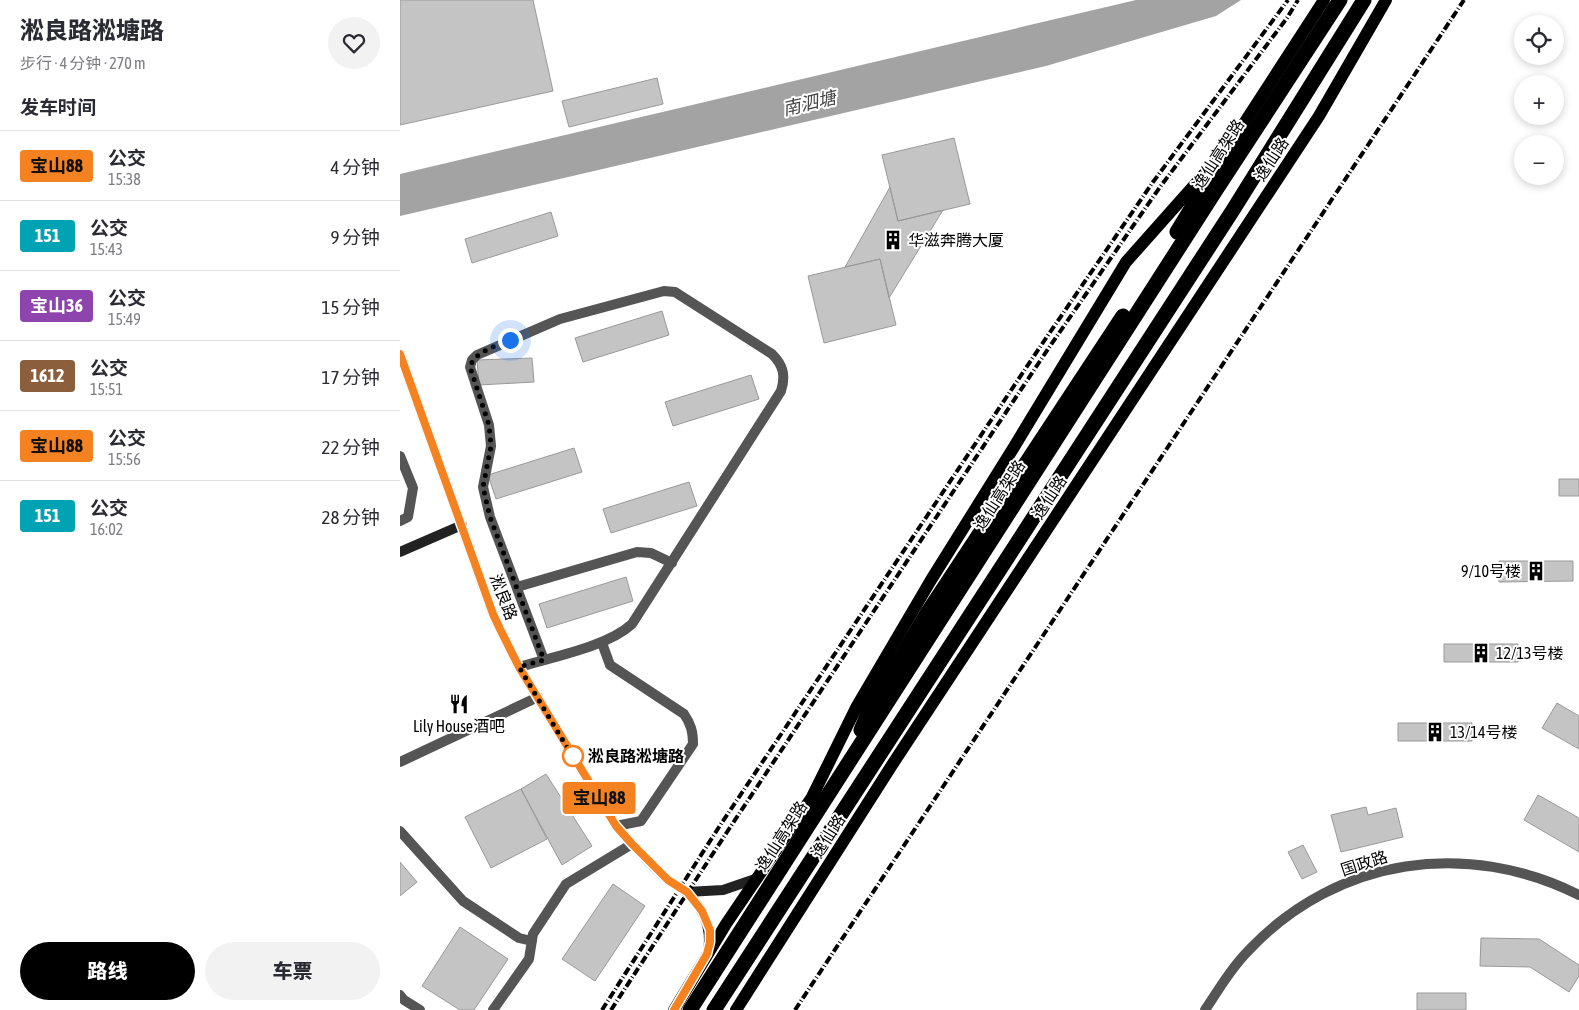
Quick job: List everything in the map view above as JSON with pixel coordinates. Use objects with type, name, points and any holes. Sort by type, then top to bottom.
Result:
[{"type":"highway","name":"逸仙高架路","points":[[689,1010],[1340,0]]},
{"type":"highway","points":[[714,1010],[1234,210],[1364,0]]},
{"type":"highway","points":[[846,766],[870,708],[926,615],[1163,255],[1230,146]]},
{"type":"main road","name":"逸仙路","points":[[674,1010],[707,954],[812,797],[862,698],[931,580],[1126,262],[1230,146],[1324,0]]},
{"type":"main road","name":"逸仙路","points":[[736,1010],[892,765],[1319,116],[1386,0]]},
{"type":"main road","name":"逸仙路","points":[[689,1010],[1181,259],[1230,146]]},
{"type":"street","points":[[519,667],[544,660],[602,643],[624,632],[632,624],[782,390],[784,374],[781,363],[772,354],[675,292],[664,291],[560,319],[477,355],[472,360],[470,367],[490,432],[491,446],[483,487],[490,517],[544,660]]},
{"type":"street","name":"淞良路","points":[[400,354],[493,614],[519,667],[616,826],[668,880],[687,892],[702,911],[710,930],[707,954]]},
{"type":"street","points":[[400,456],[412,488],[408,517],[400,521]]},
{"type":"street","points":[[400,552],[462,525]]},
{"type":"street","points":[[517,587],[637,552],[651,553],[672,563]]},
{"type":"street","points":[[602,643],[610,665],[684,714],[690,721],[693,732],[693,744],[641,821],[616,826]]},
{"type":"street","points":[[400,762],[538,697]]},
{"type":"street","points":[[400,830],[463,901],[519,938],[532,941]]},
{"type":"street","points":[[493,1010],[529,959],[533,934],[566,884],[632,844]]},
{"type":"street","name":"国政路","points":[[1205,1010],[1229,974],[1249,949],[1269,930],[1292,912],[1317,897],[1344,884],[1375,873],[1406,866],[1437,863],[1498,866],[1560,885],[1579,895]]},
{"type":"street","points":[[687,892],[723,890],[758,878]]},
{"type":"street","points":[[401,1000],[420,1010]]},
{"type":"water","name":"南泗塘","points":[[1136,0],[1241,0],[1216,16],[1046,66],[400,216],[400,174]]},
{"type":"building","points":[[400,0],[533,0],[553,91],[400,125]]},
{"type":"building","points":[[657,78],[663,104],[569,127],[562,101]]},
{"type":"building","points":[[954,138],[970,204],[898,221],[882,155]]},
{"type":"building","name":"华滋奔腾大厦","points":[[890,187],[898,221],[943,210],[889,298],[880,259],[845,267]]},
{"type":"building","points":[[551,212],[558,236],[472,263],[465,239]]},
{"type":"building","points":[[880,259],[896,325],[824,343],[808,276]]},
{"type":"building","points":[[662,311],[669,335],[583,362],[575,338]]},
{"type":"building","points":[[532,358],[534,382],[479,385],[477,360]]},
{"type":"building","points":[[751,375],[759,399],[673,426],[665,402]]},
{"type":"building","points":[[574,448],[582,472],[496,499],[488,475]]},
{"type":"building","points":[[1559,479],[1579,479],[1579,496],[1559,496]]},
{"type":"building","points":[[689,482],[697,506],[611,533],[603,509]]},
{"type":"building","name":"9/10号楼","points":[[1499,561],[1573,561],[1573,581],[1499,582]]},
{"type":"building","points":[[626,577],[633,601],[547,628],[539,604]]},
{"type":"building","name":"12/13号楼","points":[[1444,644],[1518,644],[1518,662],[1444,662]]},
{"type":"building","points":[[1557,703],[1579,716],[1579,749],[1542,728]]},
{"type":"building","name":"13/14号楼","points":[[1398,723],[1472,723],[1472,741],[1398,741]]},
{"type":"building","points":[[546,774],[592,846],[562,865],[521,789]]},
{"type":"building","points":[[521,789],[547,839],[491,868],[465,817]]},
{"type":"building","points":[[1538,795],[1579,818],[1579,852],[1524,820]]},
{"type":"building","points":[[1366,807],[1368,815],[1396,808],[1403,837],[1341,852],[1331,815]]},
{"type":"building","points":[[1303,845],[1317,872],[1302,879],[1288,852]]},
{"type":"building","points":[[400,862],[417,882],[400,896]]},
{"type":"building","points":[[613,884],[645,906],[595,981],[562,959]]},
{"type":"building","points":[[460,927],[508,959],[474,1010],[460,1010],[422,986]]},
{"type":"building","points":[[1481,938],[1539,939],[1579,965],[1579,976],[1569,992],[1530,967],[1480,966]]},
{"type":"building","points":[[1417,993],[1466,993],[1466,1010],[1417,1010]]},
{"type":"railway","points":[[602,1010],[719,827],[1042,344],[1153,182],[1288,0]]},
{"type":"railway","points":[[611,1010],[1048,349],[1160,187],[1287,18],[1298,0]]},
{"type":"railway","points":[[795,1010],[1464,0]]},
{"type":"bus line","name":"宝山88","points":[[400,354],[493,614],[519,667],[616,826],[668,880],[687,892],[702,911],[710,930],[707,954],[674,1010]]},
{"type":"place","name":"华滋奔腾大厦","points":[[893,240]]},
{"type":"place","name":"9/10号楼","points":[[1536,571]]},
{"type":"place","name":"12/13号楼","points":[[1481,653]]},
{"type":"place","name":"Lily House酒吧","points":[[459,704]]},
{"type":"place","name":"13/14号楼","points":[[1435,732]]},
{"type":"place","name":"淞良路淞塘路","points":[[573,756]]},
{"type":"route","points":[[510,340],[477,355],[472,360],[470,367],[489,425],[491,446],[483,487],[490,517],[544,660],[519,667],[574,759],[573,756]]}]
